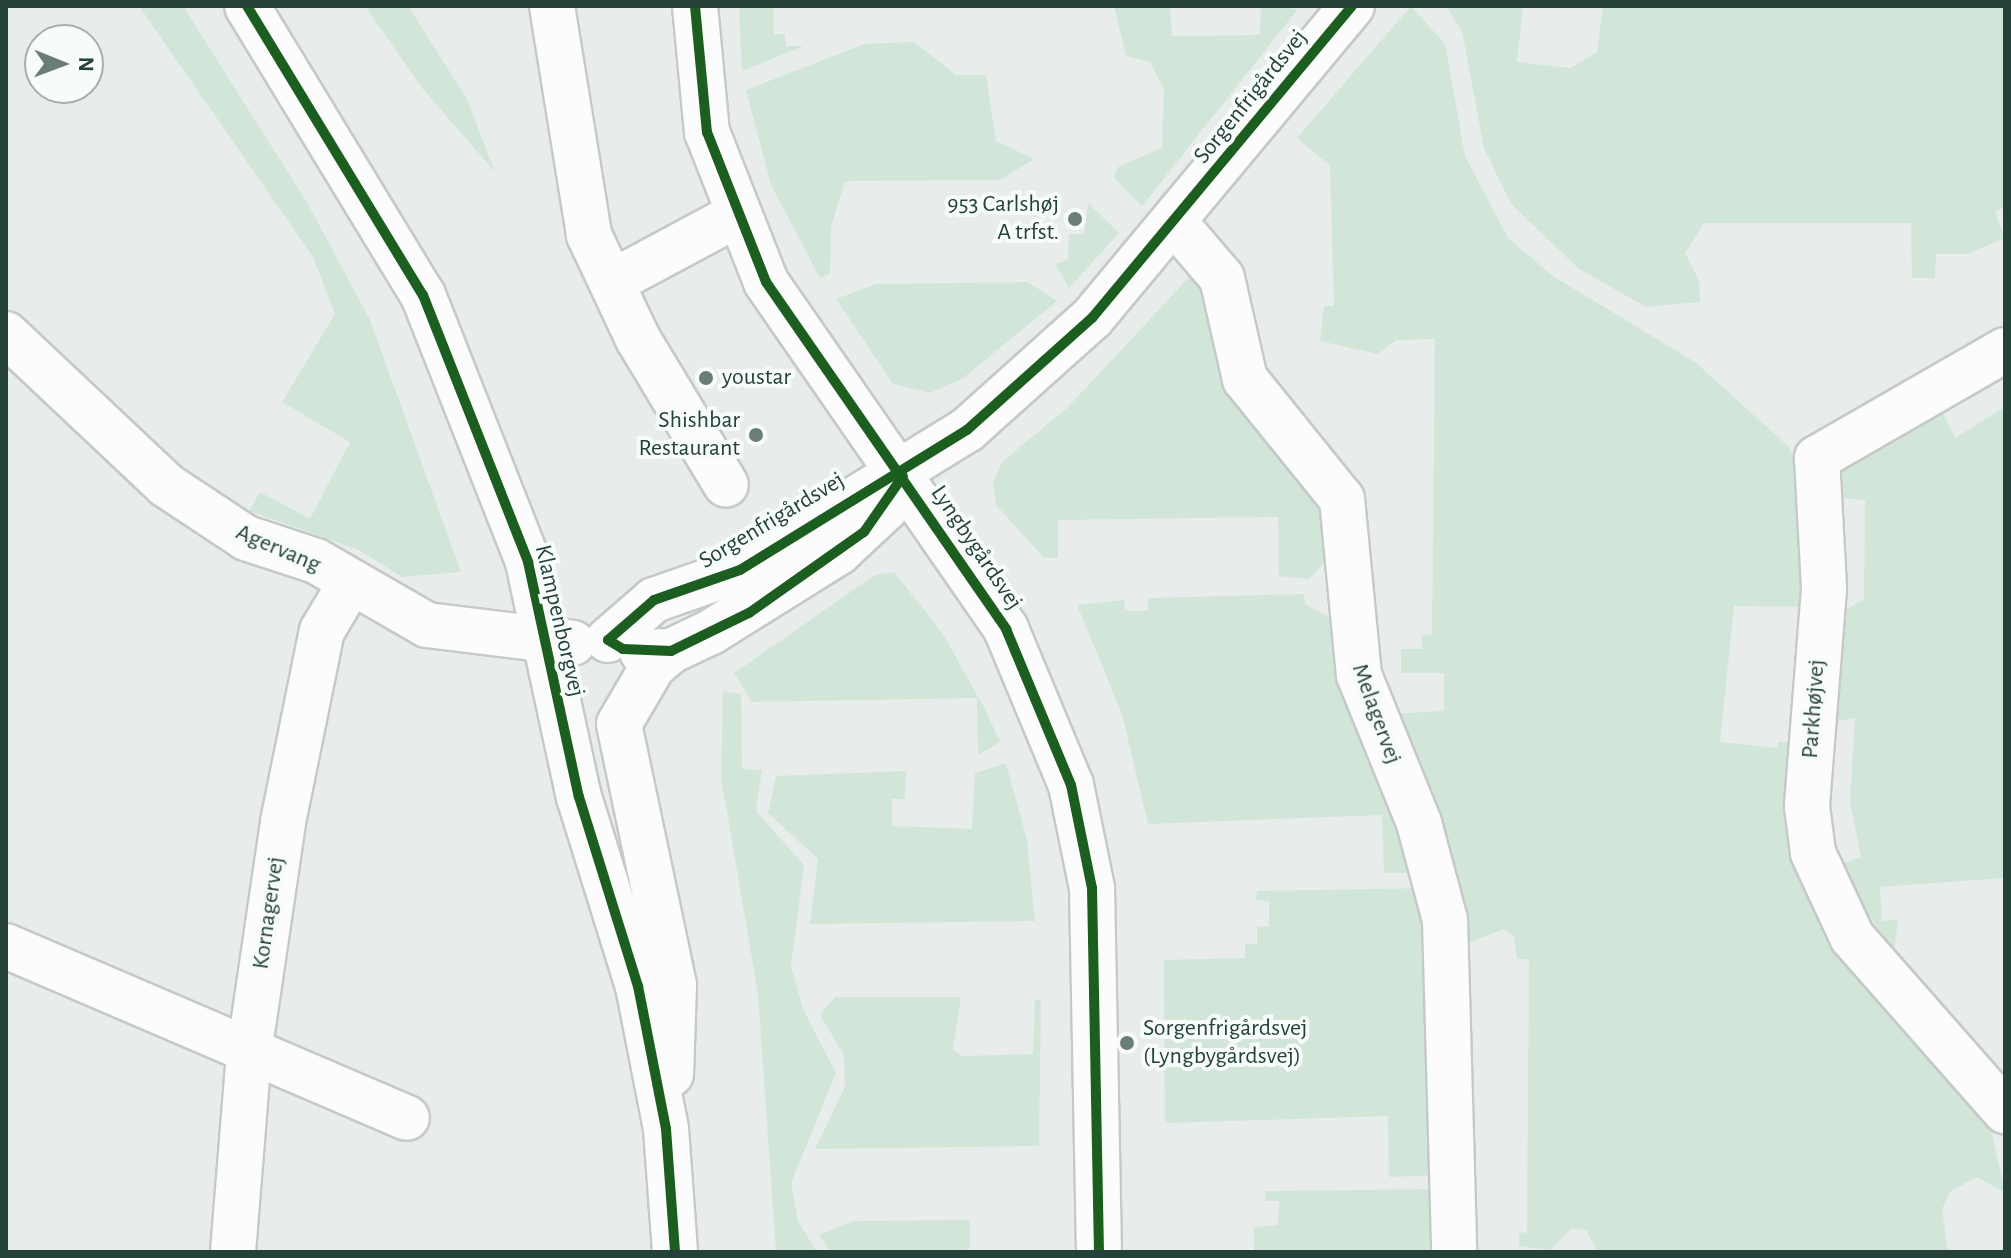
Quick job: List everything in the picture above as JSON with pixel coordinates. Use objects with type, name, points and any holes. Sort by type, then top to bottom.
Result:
[{"type":"street","name":"Klampenborgvej","points":[[247,6],[423,295],[528,562],[579,797],[638,986],[666,1129],[675,1252]]},
{"type":"street","points":[[552,6],[583,212],[612,282],[726,485]]},
{"type":"street","name":"Lyngbygårdsvej","points":[[695,6],[698,87],[737,215],[766,282],[1006,629],[1071,785],[1092,888],[1099,1252]]},
{"type":"street","name":"Sorgenfrigårdsvej","points":[[903,476],[885,509],[839,552],[749,613],[671,651],[631,650],[608,640],[654,600],[717,582],[842,501],[903,476],[967,430],[1092,318],[1176,224],[1333,12]]},
{"type":"street","points":[[612,282],[737,215]]},
{"type":"street","name":"Melagervej","points":[[1176,224],[1222,278],[1245,379],[1342,499],[1359,675],[1419,823],[1445,920],[1454,1252]]},
{"type":"street","name":"Agervang","points":[[6,334],[200,513],[246,538],[316,561],[349,585],[427,625],[545,645],[608,640]]},
{"type":"street","name":"Parkhøjvej","points":[[2005,350],[1817,458],[1824,589],[1807,806],[1813,853],[1852,937],[2005,1111]]},
{"type":"street","name":"Kornagervej","points":[[233,1252],[249,1053],[283,822],[319,645],[349,585]]},
{"type":"street","points":[[666,1129],[674,985],[619,724],[653,666],[671,651]]},
{"type":"street","points":[[6,946],[249,1053],[407,1118]]},
{"type":"green space","points":[[139,6],[183,6],[308,204],[370,320],[461,572],[402,577],[359,550],[249,511],[260,492],[310,519],[350,442],[282,402],[335,314],[313,257]]},
{"type":"green space","points":[[365,6],[408,6],[467,99],[495,172],[422,88]]},
{"type":"green space","points":[[739,6],[773,6],[774,34],[785,34],[786,46],[804,46],[742,71]]},
{"type":"green space","points":[[1114,6],[1170,6],[1172,36],[1260,35],[1261,6],[1298,9],[1142,206],[1114,178],[1118,167],[1162,148],[1164,89],[1150,62],[1126,56]]},
{"type":"green space","points":[[1411,6],[1445,44],[1465,156],[1508,238],[1553,276],[1695,362],[1789,447],[1803,483],[1807,607],[1734,606],[1720,742],[1777,748],[1778,742],[1793,743],[1801,871],[1812,902],[1991,1129],[2005,1192],[1976,1177],[1950,1192],[1942,1209],[1948,1252],[1598,1252],[1586,1230],[1571,1229],[1550,1250],[1519,1246],[1519,1233],[1527,1232],[1529,959],[1517,959],[1514,936],[1504,929],[1462,946],[1390,714],[1444,711],[1444,673],[1401,673],[1401,649],[1422,649],[1422,635],[1432,634],[1435,339],[1396,340],[1378,354],[1320,341],[1324,306],[1334,306],[1330,166],[1297,138]]},
{"type":"green space","points":[[1446,6],[1523,6],[1517,62],[1571,68],[1597,52],[1603,6],[2005,6],[2005,207],[1995,212],[2005,238],[1967,254],[1936,254],[1935,278],[1912,278],[1911,223],[1704,223],[1685,253],[1699,280],[1700,302],[1646,307],[1579,269],[1511,204],[1484,148],[1462,31]]},
{"type":"green space","points":[[914,42],[956,75],[986,75],[996,141],[1034,159],[1000,180],[845,181],[831,227],[830,274],[820,278],[771,185],[746,90],[864,44]]},
{"type":"green space","points":[[1088,203],[1119,233],[1069,288],[1055,264],[1068,260],[1069,234],[1084,234]]},
{"type":"green space","points":[[1192,274],[1211,287],[1315,475],[1331,556],[1309,579],[1279,576],[1278,517],[1058,520],[1058,558],[1044,558],[996,505],[993,483],[1002,462],[1068,407]]},
{"type":"green space","points":[[1028,282],[1057,301],[962,379],[930,393],[893,384],[836,299],[876,284]]},
{"type":"green space","points":[[2005,407],[2005,878],[1880,887],[1882,921],[1898,919],[1894,954],[1838,866],[1861,857],[1850,801],[1855,718],[1830,723],[1842,612],[1864,599],[1865,500],[1840,498],[1840,465],[1941,409],[1955,438]]},
{"type":"green space","points":[[894,572],[943,634],[986,711],[1000,742],[978,755],[977,698],[752,702],[734,673],[875,575]]},
{"type":"green space","points":[[1304,594],[1305,604],[1332,619],[1420,873],[1384,873],[1382,815],[1148,824],[1122,714],[1077,605],[1124,600],[1125,611],[1148,611],[1148,598]]},
{"type":"green space","points":[[723,691],[741,694],[742,769],[762,770],[756,811],[804,865],[791,966],[803,1009],[836,1073],[791,1183],[798,1221],[817,1252],[776,1252],[758,994],[721,777]]},
{"type":"green space","points":[[1006,763],[1027,840],[1035,921],[810,924],[818,859],[768,813],[776,776],[906,771],[905,799],[892,799],[892,826],[972,829],[975,773]]},
{"type":"green space","points":[[1426,888],[1440,1175],[1389,1177],[1388,1116],[1165,1123],[1164,960],[1245,958],[1245,944],[1257,944],[1257,927],[1269,926],[1269,901],[1256,900],[1257,891]]},
{"type":"green space","points":[[835,997],[961,997],[953,1049],[962,1056],[1033,1054],[1035,1000],[1041,999],[1039,1146],[815,1149],[845,1087],[844,1055],[820,1015]]},
{"type":"green space","points":[[1438,1189],[1439,1252],[1254,1252],[1254,1227],[1278,1225],[1279,1201],[1266,1201],[1265,1191]]},
{"type":"green space","points":[[970,1220],[970,1248],[958,1252],[831,1252],[819,1235],[853,1221]]},
{"type":"cycle path","points":[[247,6],[423,295],[528,562],[579,797],[638,986],[666,1129],[675,1252]]},
{"type":"cycle path","points":[[695,6],[707,132],[766,282],[1006,629],[1071,785],[1092,888],[1099,1252]]},
{"type":"cycle path","points":[[608,640],[654,600],[740,570],[967,430],[1092,318],[1352,6]]},
{"type":"cycle path","points":[[608,640],[623,649],[671,651],[749,613],[864,532],[903,476]]},
{"type":"place","name":"953 Carlshøj A trfst.","points":[[1075,219]]},
{"type":"place","name":"youstar","points":[[706,378]]},
{"type":"place","name":"Shishbar Restaurant","points":[[756,435]]},
{"type":"place","name":"Sorgenfrigårdsvej (Lyngbygårdsvej)","points":[[1127,1043]]}]
